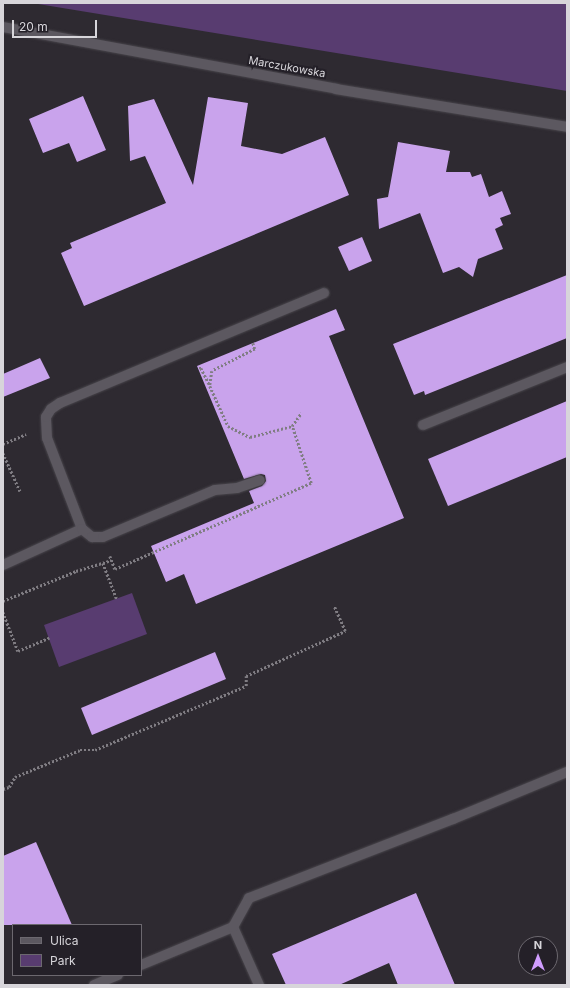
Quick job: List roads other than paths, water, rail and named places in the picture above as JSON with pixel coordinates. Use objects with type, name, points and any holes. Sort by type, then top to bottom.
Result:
[{"type":"street","name":"Marczukowska","points":[[3,27],[336,89],[567,127]]},
{"type":"street","points":[[260,480],[237,488],[215,490],[103,537],[92,537],[82,530],[47,438],[46,417],[51,409],[60,403],[324,294]]},
{"type":"street","points":[[423,425],[567,366]]},
{"type":"street","points":[[3,565],[82,530]]},
{"type":"street","points":[[142,965],[234,927],[249,898],[453,819],[567,772]]},
{"type":"street","points":[[234,927],[259,985]]},
{"type":"street","points":[[94,985],[116,976]]}]
